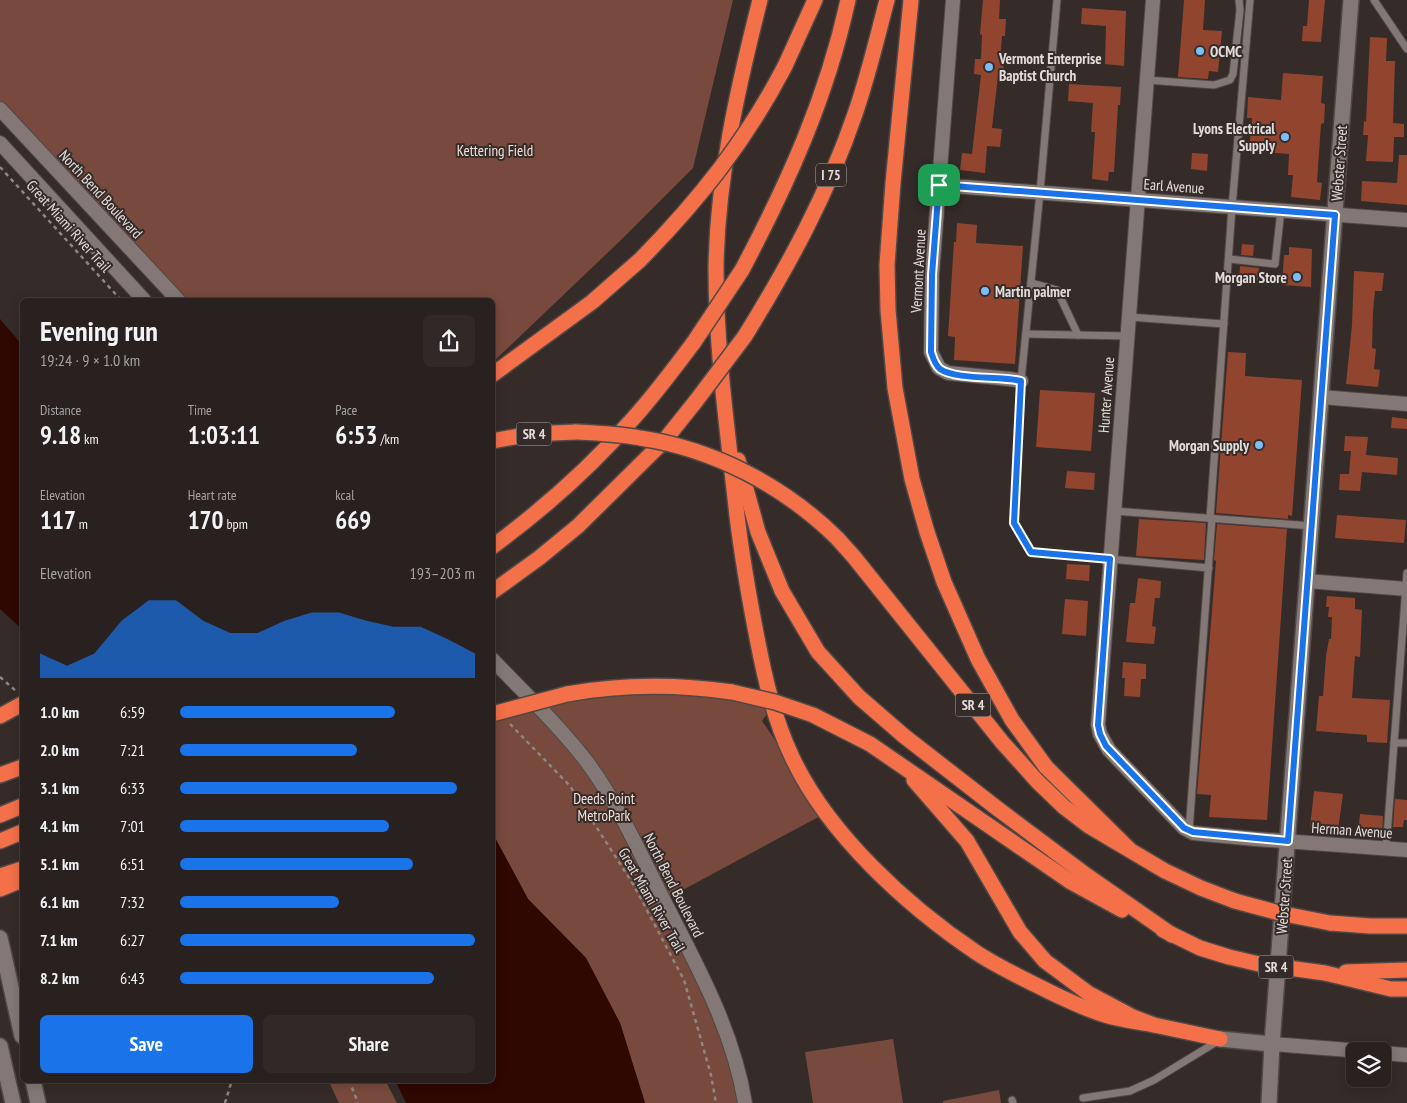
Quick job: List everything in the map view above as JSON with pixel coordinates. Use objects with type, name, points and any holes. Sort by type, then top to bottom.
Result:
[{"type":"highway","points":[[760,0],[734,109],[720,208],[716,268],[719,350],[742,556],[765,676],[776,722],[793,760],[826,813],[874,868],[936,924],[979,954],[1018,977],[1075,1004],[1106,1016],[1220,1039]]},
{"type":"highway","points":[[495,373],[592,302],[640,260],[684,213],[718,173],[758,114],[785,66],[815,0]]},
{"type":"highway","name":"I 75","points":[[495,546],[542,508],[601,454],[657,391],[694,342],[742,270],[783,190],[804,142],[831,64],[848,0]]},
{"type":"highway","name":"I 75","points":[[495,590],[538,558],[597,508],[664,441],[745,336],[791,259],[830,178],[855,113],[869,69],[886,0]]},
{"type":"highway","points":[[911,0],[887,265],[888,310],[895,388],[912,479],[927,532],[947,590],[978,659],[1012,720],[1046,766],[1129,849]]},
{"type":"highway","points":[[725,413],[758,532],[782,591],[818,652],[859,697],[904,736],[1079,870],[1172,935]]},
{"type":"highway","name":"SR 4","points":[[495,440],[530,434],[576,432],[640,438],[682,447],[720,460],[780,492],[815,518],[837,538],[1002,742],[1036,781],[1064,807],[1089,826],[1165,871],[1235,901],[1279,913],[1330,923],[1407,926]]},
{"type":"highway","name":"SR 4","points":[[495,713],[567,694],[604,688],[649,685],[732,692],[775,702],[813,715],[862,740],[1072,882],[1122,910],[1200,948],[1260,964],[1325,973],[1407,970]]},
{"type":"highway","points":[[0,716],[20,698]]},
{"type":"highway","points":[[900,764],[967,842],[1020,932],[1045,961],[1088,993],[1133,1017],[1154,1025]]},
{"type":"highway","points":[[0,775],[20,768]]},
{"type":"highway","points":[[0,815],[20,807]]},
{"type":"highway","points":[[0,841],[20,833]]},
{"type":"highway","points":[[7,881],[20,871]]},
{"type":"highway","points":[[1325,973],[1391,989],[1407,988]]},
{"type":"street","name":"Vermont Avenue","points":[[954,0],[932,275],[931,352],[939,368],[948,373],[1010,378],[1021,381]]},
{"type":"street","name":"Hunter Avenue","points":[[1153,0],[1098,725],[1106,746],[1189,831]]},
{"type":"street","name":"Webster Street","points":[[1269,1103],[1351,0]]},
{"type":"street","name":"North Bend Boulevard","points":[[0,109],[176,298]]},
{"type":"street","points":[[0,143],[142,298]]},
{"type":"street","name":"Earl Avenue","points":[[939,185],[1407,220]]},
{"type":"street","points":[[1321,397],[1407,404]]},
{"type":"street","points":[[1308,581],[1406,589]]},
{"type":"street","name":"North Bend Boulevard","points":[[495,662],[586,761],[612,800],[714,1002],[731,1042],[745,1103]]},
{"type":"street","name":"Herman Avenue","points":[[1189,831],[1246,838],[1407,850]]},
{"type":"street","points":[[0,938],[20,1027]]},
{"type":"street","points":[[1220,1039],[1346,1050]]},
{"type":"street","points":[[0,1046],[13,1103]]},
{"type":"street","points":[[1391,1054],[1407,1055]]},
{"type":"street","points":[[34,1083],[38,1103]]},
{"type":"lane","points":[[1057,0],[1021,381],[1014,523],[1031,552],[1209,568]]},
{"type":"lane","points":[[1147,80],[1214,85],[1230,80],[1234,74],[1240,10],[1239,0]]},
{"type":"lane","points":[[1189,831],[1209,568],[1228,259],[1250,0]]},
{"type":"lane","points":[[1374,0],[1407,49]]},
{"type":"lane","points":[[1228,259],[1275,264],[1281,210]]},
{"type":"lane","points":[[1031,283],[1058,290],[1078,335]]},
{"type":"lane","points":[[1128,317],[1224,324]]},
{"type":"lane","points":[[1026,334],[1127,336]]},
{"type":"lane","points":[[1114,511],[1312,526]]},
{"type":"lane","points":[[1386,848],[1407,574]]},
{"type":"lane","points":[[1397,692],[1407,693]]},
{"type":"lane","points":[[1394,743],[1407,744]]},
{"type":"lane","points":[[1083,1098],[1130,1091],[1154,1080],[1220,1039]]},
{"type":"path","name":"Great Miami River Trail","points":[[0,167],[119,298]]},
{"type":"path","points":[[0,677],[20,698]]},
{"type":"path","name":"Great Miami River Trail","points":[[519,734],[570,786],[637,893],[684,980],[711,1075],[716,1103]]},
{"type":"path","points":[[226,1103],[231,1083]]},
{"type":"path","points":[[350,1083],[358,1103]]},
{"type":"green space","name":"Kettering Field","points":[[0,0],[733,0],[693,168],[621,240],[495,360],[495,298],[176,298],[0,109]]},
{"type":"green space","name":"Deeds Point MetroPark","points":[[630,686],[775,702],[762,721],[826,813],[664,900],[714,1002],[745,1103],[645,1103],[620,1023],[586,958],[528,899],[495,838],[495,718]]},
{"type":"green space","points":[[893,1039],[903,1103],[813,1103],[805,1052]]},
{"type":"green space","points":[[329,1083],[387,1083],[397,1103],[339,1103]]},
{"type":"green space","points":[[999,1090],[1001,1103],[943,1103],[943,1101]]},
{"type":"shaded area","points":[[0,319],[20,343],[20,627],[0,609]]},
{"type":"shaded area","points":[[495,838],[528,899],[586,958],[620,1023],[645,1103],[406,1103],[396,1083],[495,1083]]},
{"type":"building","points":[[983,0],[1000,0],[999,19],[1006,19],[1000,60],[1004,61],[1003,76],[998,76],[992,128],[1002,129],[1000,147],[987,146],[985,173],[960,170],[962,153],[972,154],[981,75],[974,74],[975,59],[981,59],[982,35],[980,34]]},
{"type":"building","name":"OCMC","points":[[1184,0],[1205,0],[1203,30],[1222,31],[1218,72],[1209,71],[1208,79],[1178,77]]},
{"type":"building","points":[[1309,0],[1325,0],[1321,42],[1302,41],[1303,26],[1307,26]]},
{"type":"building","points":[[1082,8],[1126,11],[1124,66],[1105,64],[1106,26],[1081,24]]},
{"type":"building","points":[[1370,37],[1387,38],[1386,61],[1395,61],[1393,123],[1404,124],[1404,137],[1394,137],[1393,162],[1366,161],[1368,135],[1363,135],[1364,121],[1366,122]]},
{"type":"building","points":[[1283,73],[1323,76],[1321,103],[1325,104],[1324,123],[1321,124],[1317,182],[1322,183],[1320,200],[1291,197],[1293,175],[1288,175],[1289,154],[1249,151],[1252,118],[1247,118],[1248,97],[1281,100]]},
{"type":"building","points":[[1069,84],[1121,87],[1120,105],[1118,105],[1114,172],[1109,172],[1108,181],[1092,179],[1095,132],[1091,132],[1093,103],[1068,101]]},
{"type":"building","points":[[1192,153],[1208,154],[1207,171],[1191,169]]},
{"type":"building","points":[[1399,155],[1407,155],[1407,205],[1361,201],[1362,181],[1397,183]]},
{"type":"building","name":"Martin palmer","points":[[957,223],[977,225],[976,243],[1023,246],[1015,364],[954,360],[955,337],[948,336]]},
{"type":"building","points":[[1242,244],[1254,245],[1253,256],[1241,255]]},
{"type":"building","points":[[1289,247],[1312,249],[1311,287],[1282,285],[1284,255],[1289,255]]},
{"type":"building","points":[[1240,266],[1259,268],[1258,282],[1239,281]]},
{"type":"building","points":[[1354,271],[1384,273],[1382,291],[1375,291],[1373,312],[1372,348],[1376,349],[1374,369],[1380,370],[1378,387],[1346,384],[1352,325]]},
{"type":"building","name":"Morgan Supply","points":[[1228,352],[1246,353],[1245,376],[1302,380],[1292,516],[1288,515],[1288,519],[1216,513]]},
{"type":"building","points":[[1040,390],[1095,393],[1091,451],[1036,447]]},
{"type":"building","points":[[1392,417],[1407,419],[1407,429],[1391,428]]},
{"type":"building","points":[[1345,436],[1368,437],[1366,455],[1398,458],[1397,475],[1362,472],[1360,491],[1339,490],[1340,474],[1349,474],[1351,451],[1344,451]]},
{"type":"building","points":[[1067,471],[1095,473],[1094,490],[1065,488]]},
{"type":"building","points":[[1337,515],[1406,520],[1404,543],[1335,538]]},
{"type":"building","points":[[1139,519],[1206,523],[1204,560],[1136,556]]},
{"type":"building","points":[[1217,524],[1287,529],[1267,820],[1209,817],[1211,795],[1197,794],[1216,561],[1214,560]]},
{"type":"building","points":[[1067,564],[1090,565],[1089,581],[1066,579]]},
{"type":"building","points":[[1138,578],[1161,581],[1160,598],[1155,598],[1152,626],[1156,627],[1154,644],[1126,642],[1130,603],[1135,603]]},
{"type":"building","points":[[1327,596],[1355,598],[1355,609],[1362,610],[1360,657],[1355,656],[1352,698],[1390,700],[1387,743],[1367,742],[1367,735],[1316,731],[1319,696],[1323,696],[1326,656],[1329,639],[1331,639],[1332,617],[1328,617],[1329,607],[1326,607]]},
{"type":"building","points":[[1065,599],[1088,601],[1086,636],[1062,634]]},
{"type":"building","points":[[1123,662],[1146,664],[1146,679],[1141,679],[1140,697],[1124,696],[1125,678],[1122,678]]},
{"type":"building","points":[[1314,791],[1343,794],[1338,830],[1310,828]]},
{"type":"building","points":[[1395,799],[1407,800],[1407,820],[1404,820],[1403,827],[1393,827]]},
{"type":"building","points":[[1360,814],[1383,816],[1382,834],[1358,833]]},
{"type":"place","name":"OCMC","points":[[1200,51]]},
{"type":"place","name":"Vermont Enterprise Baptist Church","points":[[989,67]]},
{"type":"place","name":"Lyons Electrical Supply","points":[[1285,137]]},
{"type":"place","name":"Morgan Store","points":[[1297,277]]},
{"type":"place","name":"Martin palmer","points":[[985,291]]},
{"type":"place","name":"Morgan Supply","points":[[1259,445]]},
{"type":"route","points":[[939,185],[1335,215],[1288,841],[1193,832],[1184,828],[1106,746],[1098,725],[1110,559],[1031,552],[1014,523],[1021,381],[1010,378],[948,373],[939,368],[933,358],[931,352],[932,275],[939,185]]}]
